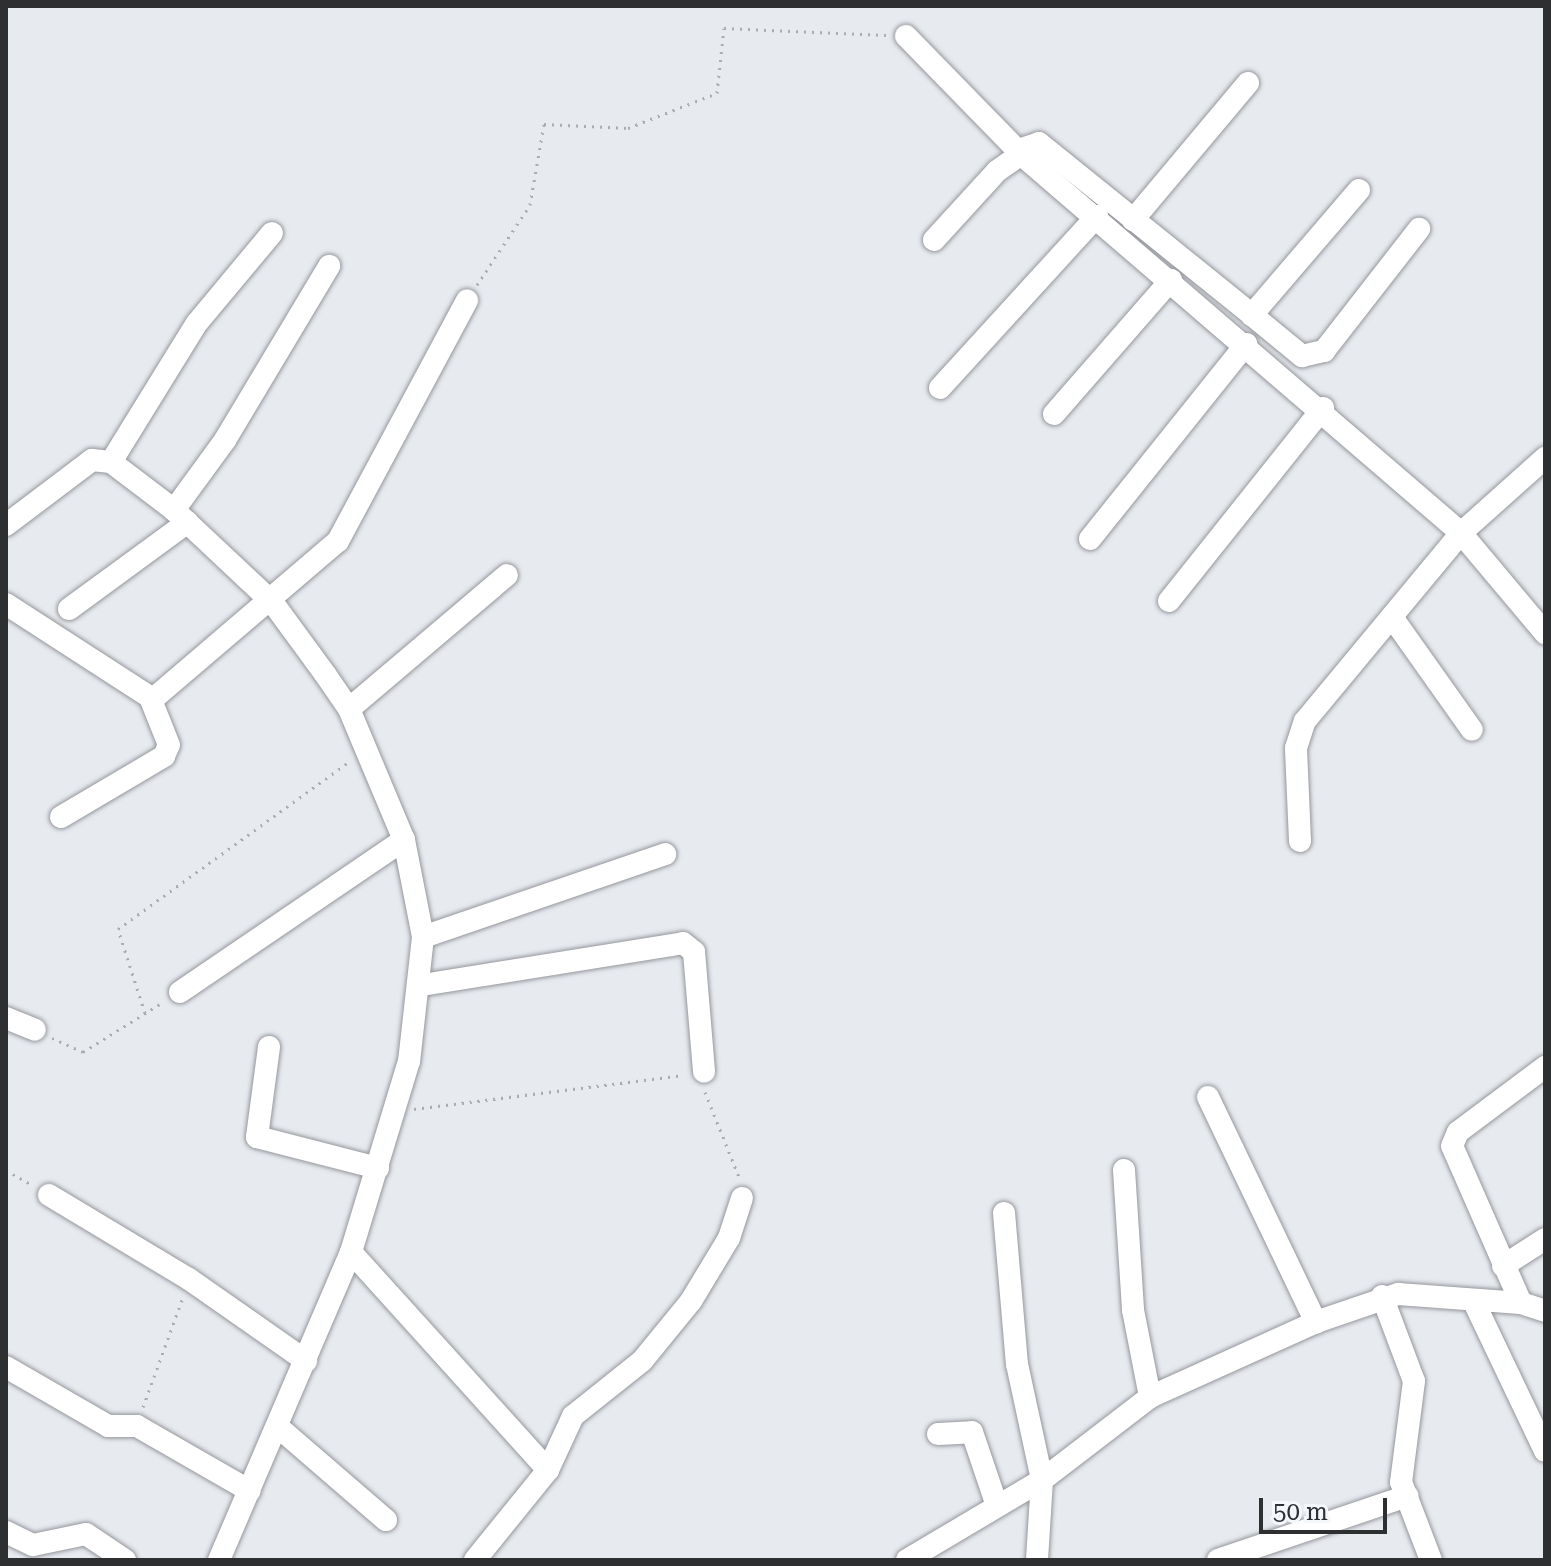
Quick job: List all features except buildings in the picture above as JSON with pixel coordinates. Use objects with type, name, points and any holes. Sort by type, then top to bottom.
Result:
[{"type":"street","points":[[906,36],[1022,152],[1323,408],[1461,533],[1545,633]]},
{"type":"street","points":[[1133,220],[1248,83]]},
{"type":"street","points":[[934,240],[997,171],[1039,143],[1302,356],[1315,357],[1419,229]]},
{"type":"street","points":[[1252,315],[1359,190]]},
{"type":"street","points":[[940,388],[1097,216]]},
{"type":"street","points":[[111,462],[197,323],[272,233]]},
{"type":"street","points":[[69,609],[181,516],[329,266]]},
{"type":"street","points":[[1054,414],[1171,280]]},
{"type":"street","points":[[151,700],[273,603],[348,528],[467,300]]},
{"type":"street","points":[[1090,539],[1246,344]]},
{"type":"street","points":[[1169,601],[1323,408]]},
{"type":"street","points":[[1300,841],[1296,748],[1305,721],[1461,533],[1545,458]]},
{"type":"street","points":[[6,525],[84,462],[111,462],[181,516],[273,603],[349,709],[404,840],[423,937],[422,985],[394,1111],[351,1252],[219,1560]]},
{"type":"street","points":[[349,709],[507,575]]},
{"type":"street","points":[[6,604],[151,700],[169,745],[164,756],[61,817]]},
{"type":"street","points":[[1392,617],[1472,730]]},
{"type":"street","points":[[180,992],[404,840]]},
{"type":"street","points":[[423,937],[665,854]]},
{"type":"street","points":[[422,985],[683,943],[694,952],[704,1072]]},
{"type":"street","points":[[6,1018],[35,1030]]},
{"type":"street","points":[[269,1047],[257,1137],[378,1168]]},
{"type":"street","points":[[1521,1303],[1453,1154],[1453,1137],[1545,1067]]},
{"type":"street","points":[[1208,1097],[1316,1322]]},
{"type":"street","points":[[1124,1170],[1133,1310],[1150,1397]]},
{"type":"street","points":[[49,1195],[189,1279],[306,1361]]},
{"type":"street","points":[[475,1560],[548,1470],[573,1416],[642,1361],[691,1301],[729,1238],[742,1198]]},
{"type":"street","points":[[1004,1213],[1017,1364],[1042,1480],[1037,1560]]},
{"type":"street","points":[[1503,1266],[1545,1239]]},
{"type":"street","points":[[351,1252],[548,1470]]},
{"type":"street","points":[[1382,1296],[1414,1381],[1401,1482],[1431,1560]]},
{"type":"street","points":[[907,1560],[1042,1480],[1150,1397],[1316,1322],[1382,1296],[1521,1303],[1545,1311]]},
{"type":"street","points":[[1473,1300],[1545,1451]]},
{"type":"street","points":[[6,1367],[108,1426],[137,1426],[250,1491]]},
{"type":"street","points":[[277,1426],[386,1520]]},
{"type":"street","points":[[938,1434],[972,1432],[997,1506]]},
{"type":"street","points":[[1218,1560],[1407,1496]]},
{"type":"street","points":[[6,1532],[33,1545],[86,1534],[125,1560]]},
{"type":"path","points":[[467,300],[530,205],[544,124],[628,128],[717,93],[724,28],[906,36]]},
{"type":"path","points":[[145,1013],[118,929],[366,750]]},
{"type":"path","points":[[35,1030],[83,1052],[180,992]]},
{"type":"path","points":[[394,1111],[704,1072],[705,1099],[739,1175],[742,1198]]},
{"type":"path","points":[[6,1170],[49,1195]]},
{"type":"path","points":[[137,1426],[189,1279]]}]
